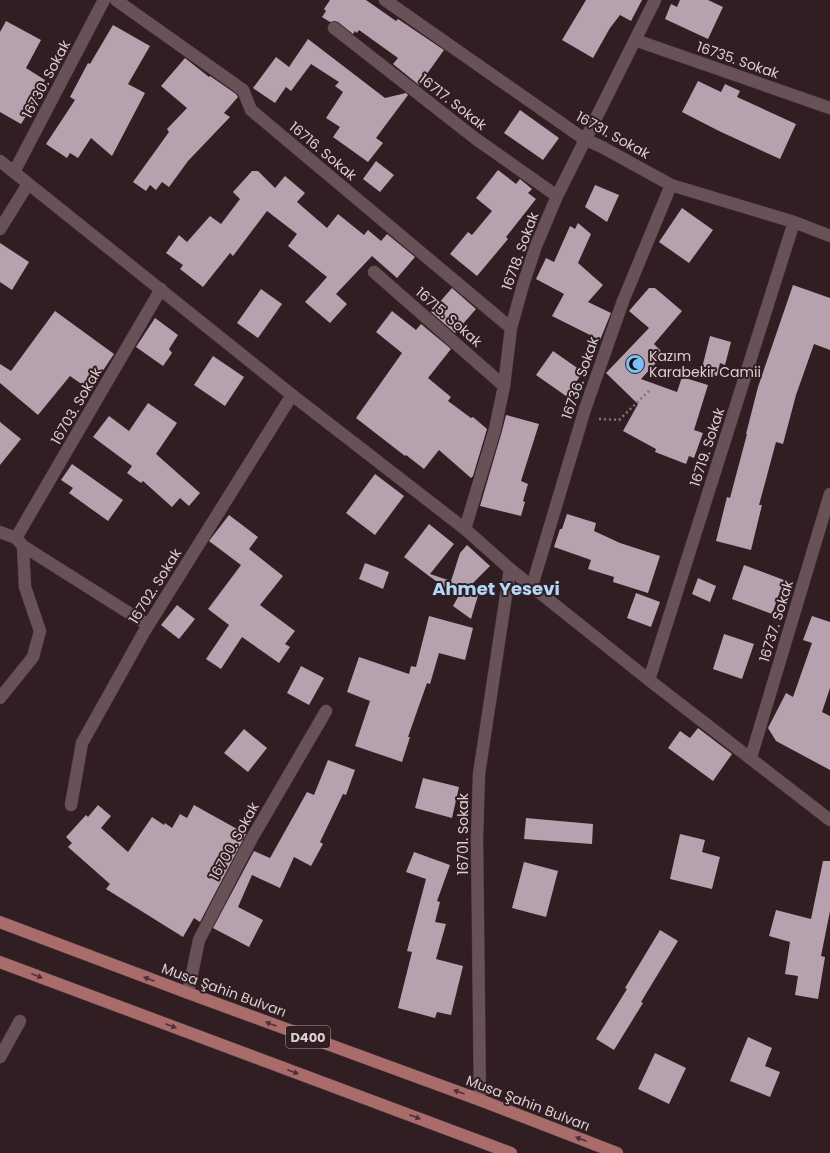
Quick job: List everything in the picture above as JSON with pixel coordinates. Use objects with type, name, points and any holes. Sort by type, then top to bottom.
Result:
[{"type":"highway","name":"Musa Şahin Bulvarı","points":[[0,922],[188,993],[480,1100],[617,1153]]},
{"type":"highway","name":"D400","points":[[0,962],[511,1153]]},
{"type":"street","name":"16730. Sokak","points":[[14,172],[104,0]]},
{"type":"street","name":"16716. Sokak","points":[[116,0],[243,90],[251,110],[511,328]]},
{"type":"street","name":"16731. Sokak","points":[[385,0],[584,139],[671,184],[794,222],[830,236]]},
{"type":"street","name":"16718. Sokak","points":[[465,529],[495,429],[504,386],[511,328],[536,246],[556,196],[655,0]]},
{"type":"street","name":"16717. Sokak","points":[[334,28],[476,139],[556,196]]},
{"type":"street","name":"16735. Sokak","points":[[635,40],[830,108]]},
{"type":"street","points":[[0,161],[292,395],[465,529],[510,569],[649,680],[751,757],[830,820]]},
{"type":"street","points":[[0,229],[28,184]]},
{"type":"street","name":"16736. Sokak","points":[[532,586],[582,418],[623,301],[671,184]]},
{"type":"street","name":"16719. Sokak","points":[[649,680],[794,222]]},
{"type":"street","name":"16715. Sokak","points":[[374,272],[504,386]]},
{"type":"street","name":"16703. Sokak","points":[[19,542],[161,289]]},
{"type":"street","name":"16702. Sokak","points":[[71,805],[82,743],[148,625],[292,395]]},
{"type":"street","name":"16737. Sokak","points":[[751,757],[830,494]]},
{"type":"street","points":[[0,532],[19,542],[148,625]]},
{"type":"street","points":[[0,698],[33,657],[40,631],[24,587],[19,542]]},
{"type":"street","name":"16701. Sokak","points":[[480,1100],[477,838],[479,774],[510,569]]},
{"type":"street","name":"16700. Sokak","points":[[188,993],[199,940],[252,838],[326,711]]},
{"type":"street","points":[[0,1057],[20,1021]]},
{"type":"path","points":[[582,418],[619,420],[651,389]]},
{"type":"building","points":[[330,0],[366,0],[396,21],[398,19],[444,50],[419,85],[393,64],[398,58],[359,30],[357,33],[355,31],[353,34],[338,22],[330,22],[322,17],[326,11],[324,9]]},
{"type":"building","points":[[586,0],[642,0],[631,21],[620,15],[610,28],[593,58],[562,40]]},
{"type":"building","points":[[680,0],[708,0],[723,7],[708,39],[665,19],[671,4],[677,7]]},
{"type":"building","points":[[6,21],[41,40],[26,68],[45,80],[38,93],[40,94],[21,124],[0,112],[0,32]]},
{"type":"building","points":[[113,25],[150,46],[128,84],[145,93],[112,156],[91,138],[78,158],[70,153],[67,158],[46,144],[75,100],[70,97],[88,63],[90,64]]},
{"type":"building","points":[[308,39],[385,98],[406,93],[408,95],[376,138],[383,143],[368,162],[333,137],[340,127],[326,118],[343,92],[335,86],[339,82],[311,64],[291,91],[286,87],[275,103],[253,88],[276,57],[289,67]]},
{"type":"building","points":[[185,58],[209,77],[210,76],[236,94],[238,97],[224,113],[230,117],[188,161],[169,187],[162,182],[156,190],[150,185],[146,191],[133,182],[169,132],[167,129],[187,108],[161,86]]},
{"type":"building","points":[[698,81],[721,92],[725,84],[740,91],[737,97],[796,124],[780,159],[682,112]]},
{"type":"building","points":[[520,110],[559,138],[543,160],[504,133]]},
{"type":"building","points":[[376,161],[394,175],[380,192],[363,179]]},
{"type":"building","points":[[498,170],[516,184],[520,179],[532,189],[528,193],[536,199],[506,237],[508,239],[477,276],[450,254],[468,232],[472,235],[492,211],[476,198]]},
{"type":"building","points":[[252,171],[258,171],[275,188],[285,176],[305,193],[297,202],[327,228],[338,214],[364,235],[368,230],[381,241],[387,234],[415,257],[397,278],[372,256],[336,294],[347,304],[330,323],[305,302],[327,277],[288,246],[297,234],[267,211],[233,256],[230,253],[203,287],[180,269],[183,265],[166,253],[179,235],[187,242],[210,216],[221,224],[240,199],[233,192]]},
{"type":"building","points":[[595,185],[619,195],[607,222],[585,207]]},
{"type":"building","points":[[682,208],[713,230],[689,263],[659,242]]},
{"type":"building","points":[[578,223],[591,234],[578,263],[603,285],[588,302],[611,313],[600,340],[552,316],[564,294],[536,279],[546,258],[554,262],[570,226],[575,229]]},
{"type":"building","points":[[0,243],[29,262],[12,290],[0,282]]},
{"type":"building","points":[[793,285],[830,298],[830,350],[814,344],[796,395],[783,444],[776,442],[759,505],[762,505],[751,550],[716,541],[727,497],[730,498],[758,387]]},
{"type":"building","points":[[452,288],[476,309],[455,333],[431,312]]},
{"type":"building","points":[[649,288],[655,288],[682,311],[654,344],[664,354],[641,379],[677,392],[682,377],[708,385],[694,430],[703,433],[694,458],[689,456],[686,464],[655,452],[656,449],[623,431],[638,404],[606,373],[649,328],[629,311]]},
{"type":"building","points":[[261,289],[282,304],[258,338],[237,323]]},
{"type":"building","points":[[55,311],[114,354],[90,390],[70,376],[38,415],[0,383],[0,364],[11,371]]},
{"type":"building","points":[[392,311],[416,330],[421,324],[451,349],[428,378],[451,397],[448,401],[471,418],[473,417],[487,429],[473,476],[471,478],[439,450],[424,469],[356,418],[402,353],[376,332]]},
{"type":"building","points":[[155,318],[178,335],[169,349],[172,353],[163,366],[136,347]]},
{"type":"building","points":[[710,336],[731,342],[725,365],[720,363],[717,376],[701,372]]},
{"type":"building","points":[[553,351],[583,372],[566,396],[536,375]]},
{"type":"building","points":[[213,356],[244,377],[225,406],[194,385]]},
{"type":"building","points":[[148,403],[177,423],[156,454],[200,493],[189,506],[180,498],[172,507],[143,481],[141,483],[127,473],[132,466],[93,437],[109,416],[129,431]]},
{"type":"building","points":[[506,415],[539,424],[521,481],[528,484],[523,501],[525,502],[521,516],[480,506]]},
{"type":"building","points":[[0,422],[21,439],[0,465]]},
{"type":"building","points":[[72,464],[123,500],[108,521],[69,493],[73,488],[61,480]]},
{"type":"building","points":[[375,474],[404,496],[375,535],[346,513]]},
{"type":"building","points":[[567,514],[596,523],[594,531],[620,543],[660,556],[648,593],[613,582],[614,577],[588,569],[591,560],[554,547]]},
{"type":"building","points":[[229,515],[258,537],[249,549],[283,576],[260,605],[295,631],[285,644],[290,647],[279,663],[242,637],[221,669],[206,659],[229,625],[208,609],[241,565],[209,541]]},
{"type":"building","points":[[429,524],[454,544],[430,574],[451,581],[460,553],[467,545],[490,566],[470,586],[480,589],[471,619],[453,606],[458,597],[404,557]]},
{"type":"building","points":[[365,563],[389,572],[383,589],[359,579]]},
{"type":"building","points":[[744,565],[784,580],[772,614],[732,599]]},
{"type":"building","points":[[698,578],[716,586],[710,602],[692,594]]},
{"type":"building","points":[[636,593],[660,602],[651,627],[627,618]]},
{"type":"building","points":[[177,605],[195,619],[179,639],[161,625]]},
{"type":"building","points":[[429,616],[473,628],[465,660],[439,653],[430,684],[427,683],[408,737],[410,737],[402,762],[355,746],[370,701],[347,692],[359,657],[409,674],[411,666],[416,667]]},
{"type":"building","points":[[812,616],[830,622],[830,688],[822,712],[830,716],[830,770],[776,741],[768,728],[786,693],[793,697],[812,643],[803,640]]},
{"type":"building","points":[[724,634],[754,644],[742,679],[713,669]]},
{"type":"building","points":[[301,666],[324,678],[309,705],[287,693]]},
{"type":"building","points":[[698,728],[732,754],[713,781],[668,748],[680,731],[690,738]]},
{"type":"building","points":[[244,729],[267,748],[248,772],[224,753]]},
{"type":"building","points":[[328,760],[355,770],[346,795],[343,794],[320,842],[323,844],[311,866],[294,857],[280,888],[252,875],[238,907],[263,920],[249,947],[213,928],[254,851],[270,858],[307,792],[314,795]]},
{"type":"building","points":[[423,778],[459,787],[452,818],[415,808]]},
{"type":"building","points":[[98,805],[111,816],[101,828],[128,852],[152,817],[164,825],[165,823],[172,828],[180,814],[187,818],[194,805],[246,834],[200,922],[194,918],[183,937],[106,889],[110,884],[68,847],[72,843],[66,837],[86,815],[88,817]]},
{"type":"building","points":[[526,818],[593,824],[592,844],[524,839]]},
{"type":"building","points":[[680,834],[705,840],[702,852],[720,857],[712,889],[670,879]]},
{"type":"building","points":[[414,852],[450,865],[437,901],[440,902],[435,922],[446,924],[436,959],[463,966],[451,1015],[437,1012],[435,1018],[398,1008],[412,952],[407,951],[426,879],[406,872]]},
{"type":"building","points":[[823,861],[830,861],[830,911],[821,956],[825,957],[818,999],[795,995],[798,976],[785,974],[790,942],[769,936],[776,910],[811,919]]},
{"type":"building","points":[[524,862],[558,871],[546,917],[512,908]]},
{"type":"building","points":[[660,930],[678,941],[641,1002],[643,1003],[614,1050],[596,1039],[627,989],[625,988]]},
{"type":"building","points":[[748,1037],[772,1048],[765,1066],[780,1072],[770,1097],[730,1081]]},
{"type":"building","points":[[655,1053],[686,1068],[669,1104],[638,1089]]},
{"type":"place","name":"Kazım Karabekir Camii","points":[[635,364]]},
{"type":"district","name":"Ahmet Yesevi","points":[[496,588]]}]
